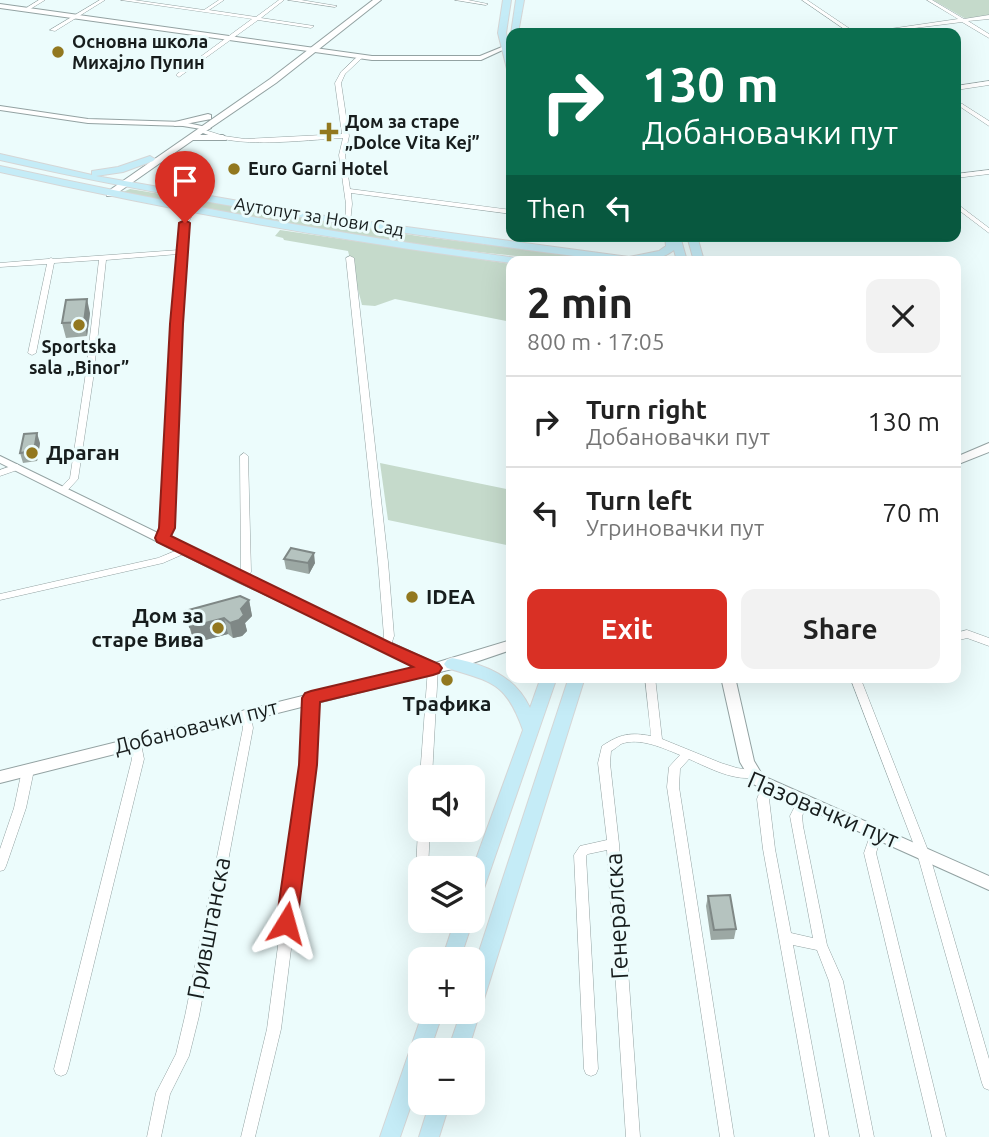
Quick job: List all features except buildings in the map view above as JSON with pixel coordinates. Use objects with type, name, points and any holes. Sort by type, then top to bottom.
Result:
[{"type":"main road","points":[[106,193],[197,129],[366,0]]},
{"type":"main road","points":[[174,125],[178,129],[197,129],[219,118],[313,51],[377,0]]},
{"type":"main road","points":[[506,54],[503,19],[507,0]]},
{"type":"main road","points":[[515,28],[520,0]]},
{"type":"main road","points":[[174,125],[197,129],[209,136],[226,137],[219,118]]},
{"type":"main road","name":"Аутопут за Нови Сад","points":[[0,156],[120,183],[347,223],[605,256]]},
{"type":"main road","points":[[77,174],[112,172],[151,162]]},
{"type":"main road","points":[[151,162],[145,180],[155,188],[170,192]]},
{"type":"main road","name":"Аутопут за Нови Сад","points":[[0,169],[192,211],[506,259]]},
{"type":"main road","points":[[642,256],[662,254],[671,247],[672,242]]},
{"type":"main road","points":[[961,459],[989,447]]},
{"type":"main road","points":[[452,664],[488,674],[512,689],[524,708],[530,729]]},
{"type":"main road","points":[[485,859],[548,683]]},
{"type":"main road","points":[[485,964],[575,683]]},
{"type":"main road","points":[[390,1137],[429,1024]]},
{"type":"main road","points":[[429,1137],[436,1115]]},
{"type":"street","points":[[25,10],[43,0]]},
{"type":"street","points":[[53,30],[103,0]]},
{"type":"street","points":[[122,0],[312,26]]},
{"type":"street","points":[[155,5],[163,0]]},
{"type":"street","points":[[205,11],[222,0]]},
{"type":"street","points":[[178,75],[282,0]]},
{"type":"street","points":[[290,0],[335,6]]},
{"type":"street","points":[[457,0],[486,4]]},
{"type":"street","points":[[804,0],[846,28]]},
{"type":"street","points":[[929,0],[989,36]]},
{"type":"street","points":[[0,6],[360,57],[416,60],[481,58],[506,65]]},
{"type":"street","points":[[902,28],[989,17]]},
{"type":"street","points":[[481,58],[504,48]]},
{"type":"street","points":[[347,223],[348,191],[342,158],[346,135],[339,80],[360,57]]},
{"type":"street","points":[[961,87],[989,83]]},
{"type":"street","points":[[961,105],[989,124]]},
{"type":"street","points":[[0,108],[81,121],[174,125]]},
{"type":"street","points":[[197,129],[226,137],[272,141],[346,135]]},
{"type":"street","points":[[961,175],[989,172]]},
{"type":"street","points":[[348,191],[506,211]]},
{"type":"street","points":[[961,209],[989,231]]},
{"type":"street","points":[[162,538],[167,528],[182,252],[185,223],[192,211]]},
{"type":"street","points":[[0,265],[182,252]]},
{"type":"street","points":[[63,490],[74,479],[103,257]]},
{"type":"street","points":[[350,258],[383,562],[389,636],[385,648]]},
{"type":"street","points":[[32,354],[51,260]]},
{"type":"street","points":[[242,579],[246,572],[244,456]]},
{"type":"street","points":[[0,459],[242,579],[385,648],[433,668],[427,765]]},
{"type":"street","points":[[0,473],[17,467]]},
{"type":"street","points":[[0,597],[160,561],[185,550]]},
{"type":"street","points":[[961,636],[967,634],[989,642]]},
{"type":"street","name":"Добановачки пут","points":[[0,777],[452,664],[506,647]]},
{"type":"street","points":[[651,683],[657,741]]},
{"type":"street","points":[[729,683],[752,774]]},
{"type":"street","points":[[857,683],[922,853],[989,1083]]},
{"type":"street","points":[[248,1137],[274,1029],[308,765],[311,698]]},
{"type":"street","name":"Гривштанска","points":[[154,1137],[163,1093],[182,1056],[192,1016],[248,729],[246,714]]},
{"type":"street","name":"Генералска","points":[[633,1137],[613,844],[604,763],[606,749],[625,739],[657,741]]},
{"type":"street","name":"Пазовачки пут","points":[[657,741],[736,773],[752,774],[767,786],[989,883]]},
{"type":"street","points":[[61,1069],[138,759],[136,742]]},
{"type":"street","points":[[687,754],[675,767],[673,787],[727,1137]]},
{"type":"street","points":[[0,866],[20,808],[28,770]]},
{"type":"street","points":[[767,786],[763,795],[765,822],[822,1137]]},
{"type":"street","points":[[803,801],[796,821],[821,945],[836,981],[867,1137]]},
{"type":"street","points":[[876,834],[870,853],[939,1137]]},
{"type":"street","points":[[591,1069],[580,855],[584,849],[613,844]]},
{"type":"street","points":[[786,938],[821,945]]},
{"type":"green space","points":[[933,0],[989,0],[989,15],[966,19]]},
{"type":"green space","points":[[130,189],[418,236],[577,256],[508,255],[400,241],[224,214],[123,192]]},
{"type":"green space","points":[[280,230],[506,263],[506,321],[395,299],[375,306],[362,305],[348,251],[284,240],[275,236]]},
{"type":"green space","points":[[380,463],[506,489],[506,545],[388,520]]},
{"type":"place","name":"Основна школа Михајло Пупин","points":[[58,52]]},
{"type":"place","name":"Дом за старе „Dolce Vita Kej”","points":[[329,132]]},
{"type":"place","name":"Euro Garni Hotel","points":[[234,169]]},
{"type":"place","name":"Sportska sala „Binor”","points":[[79,325]]},
{"type":"place","name":"Драган","points":[[32,453]]},
{"type":"place","name":"IDEA","points":[[412,597]]},
{"type":"place","name":"Дом за старе Вива","points":[[218,628]]},
{"type":"place","name":"Трафика","points":[[447,680]]},
{"type":"route","points":[[185,223],[176,324],[167,532],[162,538],[385,648],[433,668],[311,698],[313,708],[308,765],[286,923]]}]
